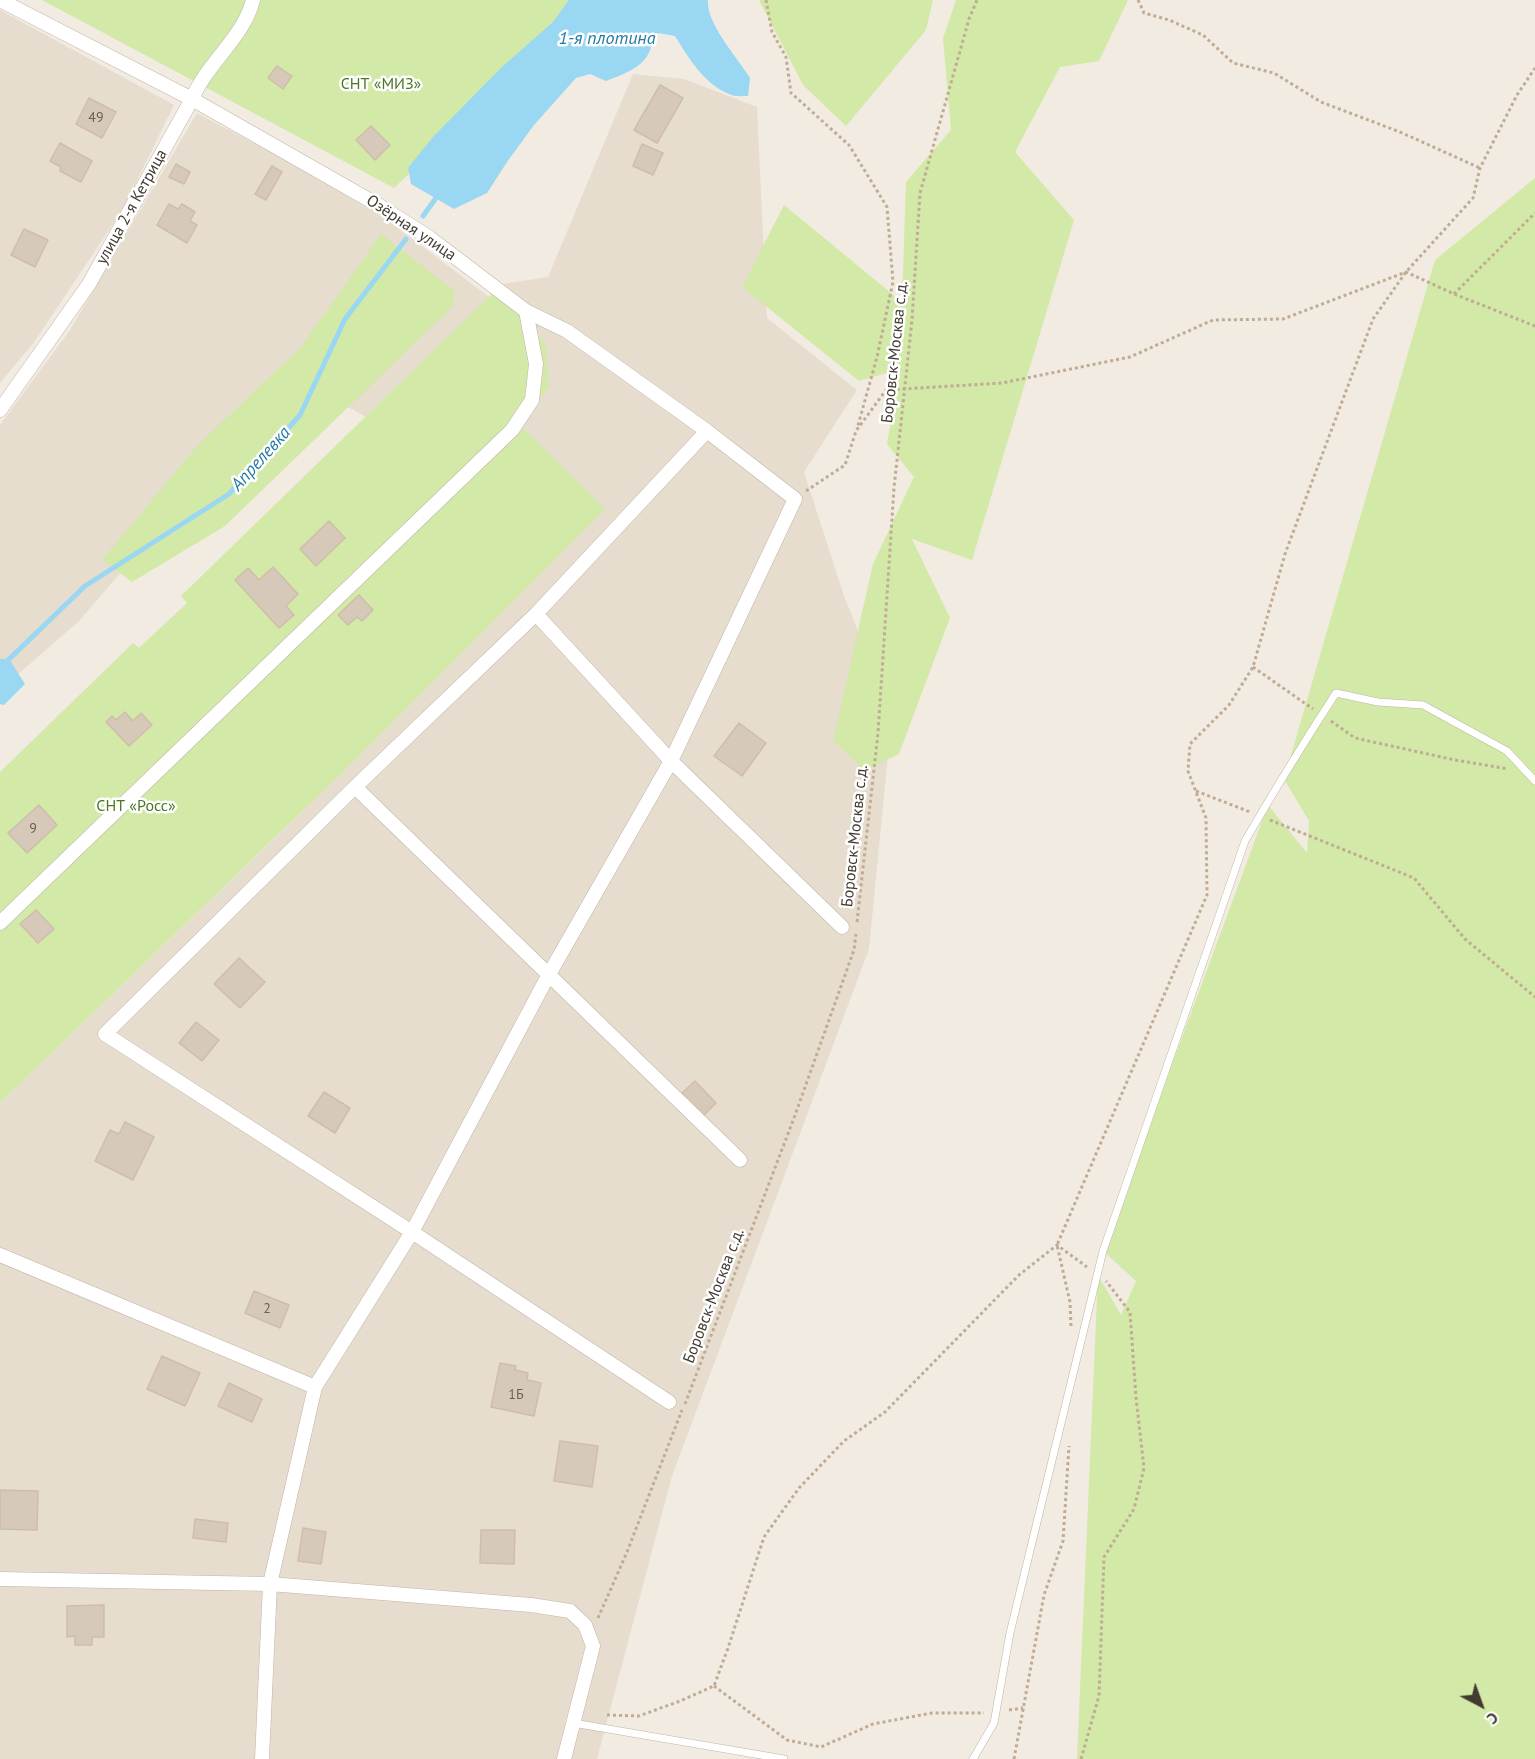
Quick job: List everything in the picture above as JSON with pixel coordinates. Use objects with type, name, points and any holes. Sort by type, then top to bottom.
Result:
[{"type":"street","name":"Озёрная улица","points":[[0,0],[192,99],[378,205],[430,238],[526,311],[567,331],[707,431],[795,499]]},
{"type":"street","name":"улица 2-я Кетрица","points":[[0,410],[89,284],[192,99],[199,82],[249,16],[253,0]]},
{"type":"street","points":[[0,923],[512,430],[532,400],[536,364],[526,311]]},
{"type":"street","points":[[669,1402],[412,1232],[105,1034],[355,786],[536,614],[707,431]]},
{"type":"street","points":[[262,1759],[270,1584],[315,1387],[412,1232],[548,976],[671,761],[795,499]]},
{"type":"street","points":[[536,614],[671,761],[842,927]]},
{"type":"street","points":[[355,786],[548,976],[740,1160]]},
{"type":"street","points":[[0,1255],[315,1387]]},
{"type":"street","points":[[0,1580],[270,1584],[531,1605],[570,1611],[587,1630],[593,1646],[564,1759]]},
{"type":"lane","points":[[972,1759],[994,1723],[1010,1633],[1103,1251],[1245,841],[1259,816],[1336,693],[1378,702],[1423,705],[1507,751],[1535,781]]},
{"type":"lane","points":[[573,1723],[783,1759]]},
{"type":"path","points":[[766,0],[772,32],[786,57],[791,93],[849,145],[887,207],[893,282],[878,357],[845,465],[795,499]]},
{"type":"path","name":"Боровск-Москва с.д.","points":[[587,1630],[627,1552],[794,1118],[854,950],[878,733],[894,488],[912,320],[920,193],[969,19],[977,0]]},
{"type":"path","points":[[1138,0],[1144,13],[1169,20],[1203,35],[1233,63],[1274,72],[1321,102],[1400,132],[1480,168]]},
{"type":"path","points":[[578,1704],[597,1715],[639,1716],[714,1686],[764,1537],[799,1488],[844,1441],[885,1412],[1019,1275],[1057,1245],[1207,895],[1206,818],[1188,771],[1190,744],[1229,705],[1253,667],[1286,554],[1372,320],[1406,272],[1473,198],[1480,168],[1517,95],[1535,68]]},
{"type":"path","points":[[1454,294],[1535,213]]},
{"type":"path","points":[[856,431],[886,390],[1002,383],[1130,357],[1214,320],[1283,319],[1406,272],[1535,326]]},
{"type":"path","points":[[1253,667],[1355,738],[1455,760],[1527,772]]},
{"type":"path","points":[[1196,791],[1414,878],[1466,939],[1535,997]]},
{"type":"path","points":[[1057,1245],[1110,1284],[1130,1312],[1144,1468],[1134,1509],[1104,1557],[1099,1696],[1081,1759]]},
{"type":"path","points":[[1057,1245],[1070,1302],[1072,1336]]},
{"type":"path","points":[[1014,1759],[1044,1595],[1063,1541],[1070,1438]]},
{"type":"path","points":[[714,1686],[787,1740],[821,1747],[873,1724],[932,1713],[996,1712],[1023,1708]]},
{"type":"shaded area","points":[[0,10],[174,105],[123,209],[35,341],[0,383]]},
{"type":"shaded area","points":[[633,74],[684,79],[757,107],[767,318],[857,390],[804,472],[844,596],[892,715],[869,949],[672,1476],[597,1759],[0,1759],[0,1103],[301,813],[531,438],[521,426],[546,345],[502,284],[548,277]]},
{"type":"shaded area","points":[[197,113],[291,163],[389,221],[489,297],[366,417],[315,389],[173,512],[79,621],[0,690],[0,425],[70,330]]},
{"type":"green space","name":"СНТ «МИЗ»","points":[[42,0],[586,0],[498,90],[394,188]]},
{"type":"green space","points":[[759,0],[933,0],[926,30],[846,126],[803,85]]},
{"type":"green space","points":[[956,0],[1128,0],[1099,61],[1060,67],[1015,152],[1074,220],[972,560],[912,539],[950,618],[899,754],[865,770],[833,741],[873,564],[914,477],[887,444],[900,369],[859,381],[742,287],[784,205],[902,302],[906,182],[951,130],[943,38]]},
{"type":"green space","points":[[1535,178],[1535,1759],[1077,1759],[1098,1275],[1121,1315],[1136,1281],[1103,1251],[1268,805],[1307,853],[1309,821],[1284,779],[1435,260]]},
{"type":"green space","points":[[381,234],[455,291],[452,307],[225,526],[132,582],[102,560],[198,445],[301,347]]},
{"type":"green space","name":"СНТ «Росс»","points":[[502,284],[546,345],[549,386],[521,426],[605,509],[348,767],[0,1103],[0,772],[133,643],[139,648],[187,603],[181,596]]},
{"type":"water","name":"1-я плотина","points":[[569,0],[708,0],[712,20],[717,30],[750,78],[748,96],[733,96],[712,84],[685,53],[675,36],[658,33],[641,63],[622,75],[606,81],[590,74],[576,78],[534,125],[487,193],[454,209],[411,184],[408,168],[433,137],[501,68],[553,22]]},
{"type":"water","points":[[0,659],[9,659],[25,684],[4,705],[0,704]]},
{"type":"building","points":[[277,66],[292,76],[283,89],[268,78]]},
{"type":"building","points":[[660,85],[683,98],[657,143],[634,130]]},
{"type":"building","points":[[89,98],[116,112],[102,138],[76,124]]},
{"type":"building","points":[[371,126],[390,145],[375,160],[356,140]]},
{"type":"building","points":[[60,143],[92,161],[81,182],[60,171],[61,167],[50,161]]},
{"type":"building","points":[[642,144],[663,153],[653,175],[633,166]]},
{"type":"building","points":[[176,164],[190,172],[184,184],[169,177]]},
{"type":"building","points":[[272,166],[282,172],[266,200],[255,194]]},
{"type":"building","points":[[169,204],[178,209],[182,204],[195,212],[190,221],[197,225],[187,243],[157,225]]},
{"type":"building","points":[[24,229],[48,240],[35,267],[11,255]]},
{"type":"building","points":[[329,521],[345,538],[316,566],[300,549]]},
{"type":"building","points":[[273,567],[298,594],[286,606],[294,615],[279,628],[235,580],[248,568],[259,580]]},
{"type":"building","points":[[359,595],[373,610],[362,621],[357,617],[348,625],[338,615]]},
{"type":"building","points":[[125,712],[133,721],[141,713],[152,725],[129,746],[106,722],[112,716],[116,720]]},
{"type":"building","points":[[739,723],[766,743],[742,776],[714,756]]},
{"type":"building","points":[[39,805],[57,825],[27,853],[8,833]]},
{"type":"building","points":[[36,910],[54,929],[38,943],[20,924]]},
{"type":"building","points":[[239,958],[265,982],[240,1008],[214,984]]},
{"type":"building","points":[[196,1022],[219,1040],[202,1061],[179,1043]]},
{"type":"building","points":[[695,1081],[716,1103],[702,1117],[680,1095]]},
{"type":"building","points":[[324,1092],[350,1108],[335,1133],[308,1116]]},
{"type":"building","points":[[125,1122],[154,1137],[133,1180],[95,1161],[110,1130],[119,1134]]},
{"type":"building","points":[[254,1291],[289,1305],[280,1328],[245,1313]]},
{"type":"building","points":[[162,1356],[200,1373],[185,1406],[147,1389]]},
{"type":"building","points":[[500,1363],[516,1366],[515,1370],[528,1373],[527,1380],[541,1383],[534,1416],[491,1407]]},
{"type":"building","points":[[229,1383],[262,1399],[252,1422],[218,1406]]},
{"type":"building","points":[[560,1441],[598,1446],[592,1487],[554,1481]]},
{"type":"building","points":[[0,1490],[38,1491],[37,1530],[0,1529]]},
{"type":"building","points":[[195,1519],[228,1523],[226,1542],[193,1538]]},
{"type":"building","points":[[303,1528],[326,1532],[321,1564],[298,1561]]},
{"type":"building","points":[[481,1530],[515,1530],[514,1564],[480,1563]]},
{"type":"building","points":[[104,1605],[104,1637],[92,1637],[92,1645],[75,1645],[75,1636],[67,1637],[67,1606]]},
{"type":"waterway","points":[[423,216],[436,198]]},
{"type":"waterway","name":"Апрелевка","points":[[0,668],[85,586],[229,494],[300,415],[345,319],[406,239]]}]
